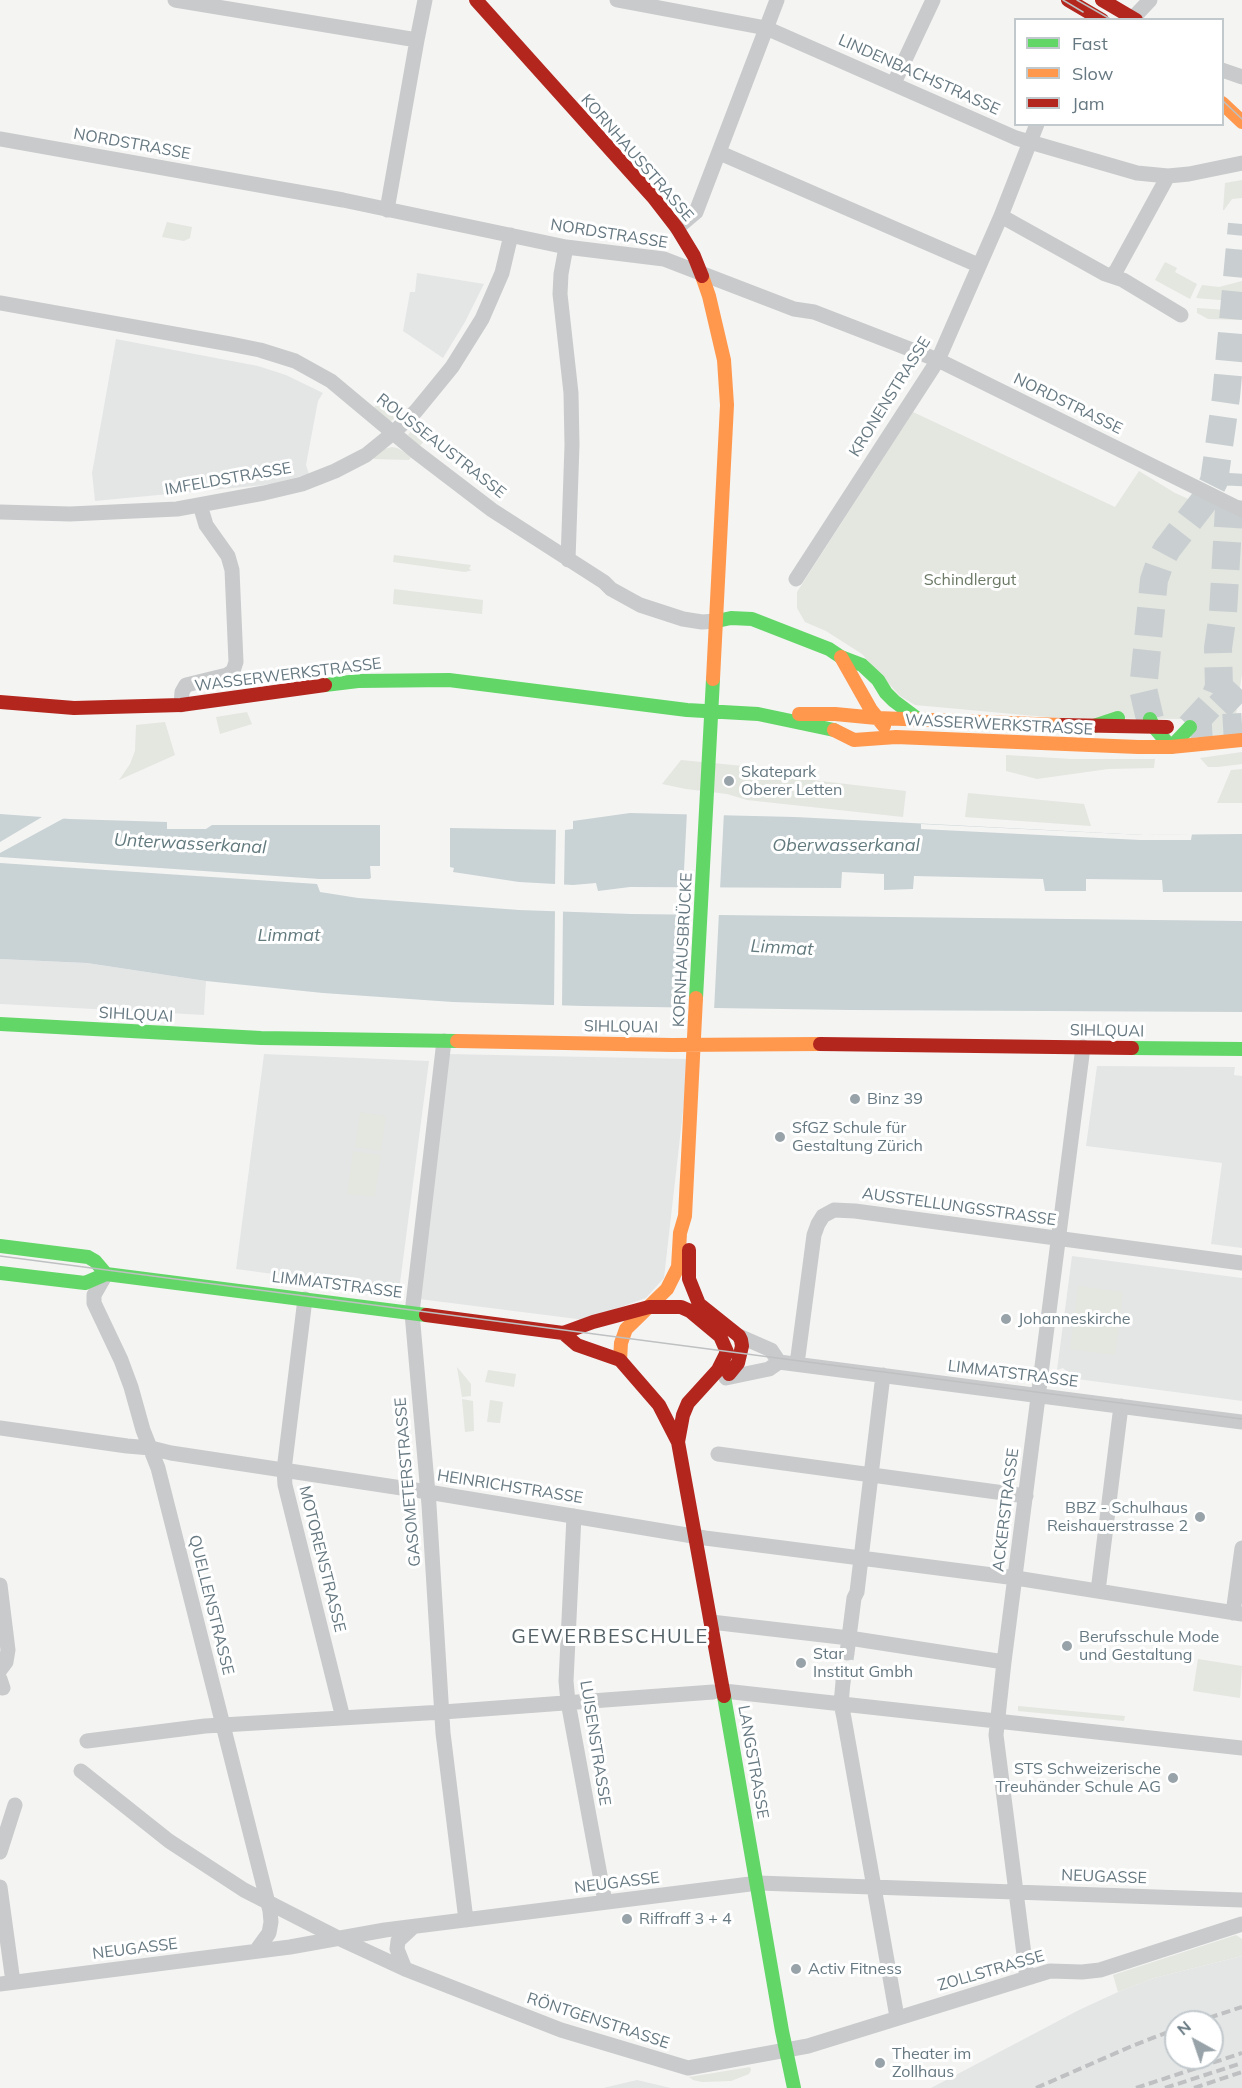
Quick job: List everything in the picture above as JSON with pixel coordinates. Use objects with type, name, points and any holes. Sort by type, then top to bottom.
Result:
[{"type":"main road","name":"KORNHAUSSTRASSE","points":[[477,0],[662,206],[694,256],[713,308],[724,360],[726,435],[712,687]]},
{"type":"main road","points":[[1068,0],[1084,15]]},
{"type":"main road","points":[[1102,0],[1133,18]]},
{"type":"main road","points":[[1224,105],[1242,122]]},
{"type":"main road","name":"ROUSSEAUSTRASSE","points":[[717,621],[731,618],[752,619],[829,649],[841,657],[862,665],[878,680],[886,693],[918,719]]},
{"type":"main road","points":[[841,657],[877,718],[896,737]]},
{"type":"main road","points":[[835,714],[849,701],[852,676]]},
{"type":"main road","name":"WASSERWERKSTRASSE","points":[[0,702],[74,708],[181,705],[358,681],[449,680],[687,710],[758,714],[835,714],[877,718],[1094,726],[1151,722],[1172,728],[1190,727],[1171,747]]},
{"type":"main road","name":"KORNHAUSBRÜCKE","points":[[686,1216],[712,687]]},
{"type":"main road","points":[[832,730],[855,729],[872,723],[885,707],[886,693]]},
{"type":"main road","name":"WASSERWERKSTRASSE","points":[[758,714],[832,730],[854,740],[896,737],[1030,744],[1171,747],[1242,740]]},
{"type":"main road","points":[[1094,726],[1118,718]]},
{"type":"main road","points":[[1151,722],[1171,747]]},
{"type":"main road","name":"SIHLQUAI","points":[[0,1024],[261,1038],[672,1045],[1242,1049]]},
{"type":"main road","points":[[620,1360],[621,1343],[626,1329],[667,1289],[675,1276],[678,1267],[680,1233],[686,1216]]},
{"type":"main road","points":[[686,1216],[690,1230],[689,1280],[693,1292],[699,1304],[739,1336],[742,1346],[738,1363],[724,1379],[701,1390]]},
{"type":"main road","points":[[0,1246],[88,1257],[95,1261],[106,1274]]},
{"type":"main road","name":"LIMMATSTRASSE","points":[[0,1273],[85,1283],[106,1274],[563,1333]]},
{"type":"main road","points":[[670,1305],[690,1311],[723,1339],[727,1352],[726,1357],[718,1370],[688,1403],[683,1415],[678,1442],[659,1405],[620,1360],[577,1345],[563,1333],[593,1322],[649,1307],[670,1305]]},
{"type":"main road","name":"LANGSTRASSE","points":[[678,1442],[711,1622],[718,1692],[758,1883],[785,2052],[794,2088]]},
{"type":"street","points":[[175,0],[417,39]]},
{"type":"street","points":[[387,210],[425,0]]},
{"type":"street","name":"LINDENBACHSTRASSE","points":[[616,0],[766,28],[1016,138],[1137,173],[1168,176],[1242,163]]},
{"type":"street","points":[[677,228],[696,212],[777,0]]},
{"type":"street","points":[[894,83],[933,0]]},
{"type":"street","points":[[1136,18],[1150,0]]},
{"type":"street","points":[[1224,71],[1242,77]]},
{"type":"street","name":"KRONENSTRASSE","points":[[796,579],[938,360],[1036,126]]},
{"type":"street","name":"NORDSTRASSE","points":[[0,139],[243,181],[566,248],[664,259],[794,309],[813,312],[938,360],[1242,510]]},
{"type":"street","points":[[720,153],[978,266]]},
{"type":"street","points":[[1111,275],[1116,271],[1168,176]]},
{"type":"street","points":[[1000,216],[1105,274],[1123,280],[1181,315]]},
{"type":"street","name":"IMFELDSTRASSE","points":[[0,512],[70,514],[132,512],[200,505],[302,484],[366,455],[417,411],[452,367],[482,319],[502,273],[511,235]]},
{"type":"street","points":[[566,248],[560,294],[571,401],[572,445],[568,560]]},
{"type":"street","name":"ROUSSEAUSTRASSE","points":[[0,303],[230,344],[295,361],[331,381],[393,434],[492,510],[604,582],[611,589],[640,605],[683,619],[702,622],[717,621]]},
{"type":"street","points":[[181,705],[182,692],[186,685],[227,675],[236,666],[232,570],[228,556],[206,525],[200,505]]},
{"type":"street","name":"GASOMETERSTRASSE","points":[[444,1041],[412,1313],[428,1492],[443,1733],[466,1920]]},
{"type":"street","name":"ACKERSTRASSE","points":[[1027,1978],[999,1764],[997,1721],[1083,1047]]},
{"type":"street","name":"AUSSTELLUNGSSTRASSE","points":[[797,1364],[814,1235],[823,1216],[834,1210],[1242,1263]]},
{"type":"street","name":"QUELLENSTRASSE","points":[[106,1274],[93,1299],[121,1360],[143,1430],[158,1468],[267,1902],[271,1922],[269,1933],[256,1951]]},
{"type":"street","name":"MOTORENSTRASSE","points":[[305,1299],[284,1470],[286,1491],[343,1718]]},
{"type":"street","points":[[724,1379],[769,1370],[779,1362],[771,1350],[739,1336]]},
{"type":"street","name":"LIMMATSTRASSE","points":[[779,1362],[1242,1422]]},
{"type":"street","points":[[848,1646],[883,1376]]},
{"type":"street","points":[[1098,1592],[1121,1406]]},
{"type":"street","name":"HEINRICHSTRASSE","points":[[0,1428],[151,1448],[696,1537],[1016,1578],[1238,1613]]},
{"type":"street","points":[[718,1454],[1026,1496]]},
{"type":"street","name":"LUISENSTRASSE","points":[[574,1516],[566,1681],[605,1902]]},
{"type":"street","points":[[1238,1613],[1242,1548]]},
{"type":"street","points":[[0,1585],[8,1650],[6,1662],[0,1670]]},
{"type":"street","points":[[711,1622],[848,1646],[925,1649],[1004,1662]]},
{"type":"street","points":[[843,1682],[841,1704],[897,2017]]},
{"type":"street","points":[[87,1741],[222,1726],[718,1692],[1242,1748]]},
{"type":"street","name":"RÖNTGENSTRASSE","points":[[81,1771],[169,1841],[267,1902],[405,1969],[561,2031],[682,2067],[697,2068],[785,2052]]},
{"type":"street","points":[[0,1852],[15,1805]]},
{"type":"street","name":"NEUGASSE","points":[[7,1983],[317,1943],[413,1927],[758,1883],[1242,1900]]},
{"type":"street","points":[[0,1887],[7,1983]]},
{"type":"street","name":"ZOLLSTRASSE","points":[[785,2052],[1056,1970],[1082,1972],[1100,1970],[1242,1924]]},
{"type":"street","points":[[405,1969],[397,1949],[398,1941],[413,1927]]},
{"type":"shaded area","points":[[417,273],[484,284],[443,358],[403,331],[410,292],[415,292]]},
{"type":"shaded area","points":[[116,339],[258,366],[286,375],[323,393],[318,401],[306,465],[309,474],[272,484],[95,501],[92,473]]},
{"type":"shaded area","points":[[0,959],[87,963],[206,981],[204,1015],[0,1004]]},
{"type":"shaded area","points":[[264,1054],[429,1061],[399,1291],[236,1269]]},
{"type":"shaded area","points":[[448,1054],[689,1059],[664,1278],[646,1298],[585,1320],[419,1299]]},
{"type":"shaded area","points":[[1097,1066],[1235,1067],[1234,1075],[1242,1076],[1242,1248],[1211,1244],[1222,1163],[1086,1146]]},
{"type":"shaded area","points":[[1072,1256],[1242,1278],[1242,1401],[1062,1377],[1066,1371],[1063,1368],[1057,1370]]},
{"type":"shaded area","points":[[1242,1956],[1242,2088],[931,2088],[1079,2010],[1154,1978]]},
{"type":"shaded area","points":[[637,2080],[671,2088],[603,2088]]},
{"type":"green space","points":[[1242,180],[1242,198],[1232,199],[1223,210],[1225,183]]},
{"type":"green space","points":[[167,222],[192,227],[190,238],[184,241],[162,237]]},
{"type":"green space","points":[[1165,262],[1177,268],[1175,272],[1197,284],[1190,299],[1155,280]]},
{"type":"green space","points":[[1242,281],[1242,302],[1196,298],[1202,285],[1219,287]]},
{"type":"green space","points":[[1197,308],[1242,311],[1242,320],[1208,319],[1197,313]]},
{"type":"green space","points":[[375,406],[405,409],[390,422],[372,411]]},
{"type":"green space","name":"Schindlergut","points":[[913,412],[1115,507],[1139,471],[1175,493],[1242,523],[1242,674],[1232,742],[1205,744],[1182,719],[1057,718],[915,705],[900,696],[862,654],[826,631],[805,622],[797,608],[797,592]]},
{"type":"green space","points":[[418,422],[428,433],[427,438],[419,447],[408,435]]},
{"type":"green space","points":[[392,447],[412,456],[409,460],[374,459],[373,456],[380,450]]},
{"type":"green space","points":[[394,555],[471,565],[469,569],[472,570],[465,572],[393,562]]},
{"type":"green space","points":[[394,589],[483,600],[482,614],[393,604]]},
{"type":"green space","points":[[247,712],[252,724],[220,734],[216,717]]},
{"type":"green space","points":[[165,722],[175,755],[119,780],[130,764],[135,751],[136,725]]},
{"type":"green space","points":[[1242,752],[1242,764],[1208,767],[1200,758]]},
{"type":"green space","points":[[1006,755],[1071,759],[1155,759],[1154,768],[1108,769],[1037,779],[1006,771]]},
{"type":"green space","points":[[681,760],[795,771],[795,778],[906,791],[903,817],[747,800],[727,794],[662,784]]},
{"type":"green space","points":[[1242,769],[1242,803],[1217,803],[1231,770]]},
{"type":"green space","points":[[968,793],[1084,804],[1091,826],[965,817]]},
{"type":"green space","points":[[360,1112],[386,1116],[381,1151],[355,1147]]},
{"type":"green space","points":[[353,1151],[381,1155],[375,1197],[347,1194]]},
{"type":"green space","points":[[1078,1286],[1123,1292],[1115,1355],[1070,1349]]},
{"type":"green space","points":[[457,1367],[471,1384],[471,1396],[462,1397]]},
{"type":"green space","points":[[488,1370],[516,1374],[514,1387],[485,1382]]},
{"type":"green space","points":[[462,1399],[473,1401],[474,1431],[465,1432]]},
{"type":"green space","points":[[490,1400],[503,1402],[500,1423],[487,1422]]},
{"type":"green space","points":[[1198,1659],[1242,1666],[1240,1698],[1193,1691]]},
{"type":"green space","points":[[1018,1706],[1125,1716],[1124,1721],[1018,1711]]},
{"type":"green space","points":[[1236,1935],[1242,1939],[1242,1956],[1154,1978],[1118,1992],[1113,1975]]},
{"type":"green space","points":[[750,2067],[749,2074],[731,2081],[702,2082],[689,2077]]},
{"type":"water","name":"Limmat","points":[[630,813],[795,817],[1144,835],[1242,834],[1242,892],[1163,892],[1162,880],[1086,879],[1086,891],[1045,891],[1043,879],[914,876],[913,889],[884,890],[884,874],[842,872],[841,888],[630,887],[598,891],[596,883],[573,885],[519,882],[453,872],[454,868],[450,867],[450,828],[565,830],[573,829],[573,821]]},
{"type":"water","name":"Limmat","points":[[0,814],[167,822],[167,829],[206,829],[212,825],[380,825],[380,866],[370,866],[371,878],[369,879],[320,879],[0,857]]},
{"type":"water","name":"Limmat","points":[[0,863],[317,884],[320,892],[358,898],[519,910],[631,914],[1242,921],[1242,1012],[849,1010],[453,1002],[323,993],[206,981],[87,963],[0,959]]},
{"type":"pier","points":[[687,811],[724,812],[720,890],[683,890]]},
{"type":"pier","points":[[47,814],[68,816],[0,853],[0,842]]},
{"type":"pier","points":[[921,824],[1144,835],[1192,834],[1191,840],[1140,840],[921,829]]},
{"type":"pier","points":[[556,829],[565,829],[564,886],[555,886]]},
{"type":"pier","points":[[555,909],[563,909],[562,1008],[554,1008]]},
{"type":"pier","points":[[682,911],[719,912],[714,1011],[677,1011]]},
{"type":"tunnel","points":[[1150,719],[1143,689],[1154,580],[1167,549],[1204,501],[1214,481],[1226,397],[1242,224]]},
{"type":"tunnel","points":[[1190,727],[1213,702],[1219,687],[1218,648],[1223,613],[1231,473]]},
{"type":"tunnel","points":[[1219,687],[1242,709]]},
{"type":"tunnel","points":[[1190,727],[1242,724]]},
{"type":"tunnel","points":[[843,1682],[847,1653]]},
{"type":"tram line","points":[[1063,0],[1083,12]]},
{"type":"tram line","points":[[1077,0],[1108,18]]},
{"type":"tram line","points":[[1224,102],[1242,119]]},
{"type":"tram line","points":[[0,1256],[1242,1419]]},
{"type":"railway","points":[[1224,2013],[1242,2007]]},
{"type":"railway","points":[[1036,2088],[1164,2034]]},
{"type":"railway","points":[[1136,2088],[1242,2053]]},
{"type":"railway","points":[[1165,2088],[1242,2063]]},
{"type":"railway","points":[[1194,2088],[1242,2072]]},
{"type":"traffic: fast","points":[[717,621],[731,618],[752,619],[829,649],[841,657],[862,665],[878,680],[894,701],[918,719]]},
{"type":"traffic: fast","points":[[696,998],[713,679]]},
{"type":"traffic: fast","points":[[325,685],[358,681],[449,680],[687,710],[758,714],[834,730]]},
{"type":"traffic: fast","points":[[1094,726],[1118,718]]},
{"type":"traffic: fast","points":[[1150,719],[1153,726],[1171,747],[1190,727]]},
{"type":"traffic: fast","points":[[0,1024],[261,1038],[457,1041]]},
{"type":"traffic: fast","points":[[1132,1048],[1242,1049]]},
{"type":"traffic: fast","points":[[0,1246],[88,1257],[95,1261],[106,1274]]},
{"type":"traffic: fast","points":[[0,1273],[85,1283],[106,1274],[426,1315]]},
{"type":"traffic: fast","points":[[724,1696],[794,2088]]},
{"type":"traffic: slow","points":[[1224,105],[1242,122]]},
{"type":"traffic: slow","points":[[702,276],[724,360],[727,405],[713,679]]},
{"type":"traffic: slow","points":[[841,657],[871,710],[884,726]]},
{"type":"traffic: slow","points":[[799,714],[1062,725]]},
{"type":"traffic: slow","points":[[834,730],[854,740],[896,737],[1138,747],[1171,747],[1242,740]]},
{"type":"traffic: slow","points":[[620,1360],[621,1343],[626,1329],[667,1289],[678,1267],[680,1233],[685,1216],[696,998]]},
{"type":"traffic: slow","points":[[457,1041],[672,1045],[820,1044]]},
{"type":"traffic: jam","points":[[476,0],[653,197],[677,228],[694,256],[702,276]]},
{"type":"traffic: jam","points":[[1068,0],[1099,18]]},
{"type":"traffic: jam","points":[[1102,0],[1133,18]]},
{"type":"traffic: jam","points":[[0,702],[74,708],[181,705],[325,685]]},
{"type":"traffic: jam","points":[[1062,725],[1167,727]]},
{"type":"traffic: jam","points":[[820,1044],[1132,1048]]},
{"type":"traffic: jam","points":[[689,1250],[689,1279],[699,1304],[741,1340],[738,1363],[729,1374]]},
{"type":"traffic: jam","points":[[426,1315],[563,1333],[593,1322],[649,1307],[681,1307],[690,1311],[720,1336],[727,1352],[718,1370],[688,1403],[683,1415],[678,1442]]},
{"type":"traffic: jam","points":[[563,1333],[577,1345],[620,1360],[659,1405],[678,1442],[724,1696]]},
{"type":"place","name":"Skatepark Oberer Letten","points":[[729,781]]},
{"type":"place","name":"Binz 39","points":[[855,1099]]},
{"type":"place","name":"SfGZ Schule für Gestaltung Zürich","points":[[780,1137]]},
{"type":"place","name":"Johanneskirche","points":[[1006,1319]]},
{"type":"place","name":"BBZ - Schulhaus Reishauerstrasse 2","points":[[1200,1517]]},
{"type":"place","name":"Berufsschule Mode und Gestaltung","points":[[1067,1646]]},
{"type":"place","name":"Star Institut Gmbh","points":[[801,1663]]},
{"type":"place","name":"STS Schweizerische Treuhänder Schule AG","points":[[1173,1778]]},
{"type":"place","name":"Riffraff 3 + 4","points":[[627,1919]]},
{"type":"place","name":"Activ Fitness","points":[[796,1969]]},
{"type":"place","name":"Theater im Zollhaus","points":[[880,2063]]},
{"type":"district","name":"GEWERBESCHULE","points":[[610,1637]]},
{"type":"water label","name":"Unterwasserkanal","points":[[190,844]]},
{"type":"water label","name":"Oberwasserkanal","points":[[846,846]]}]
